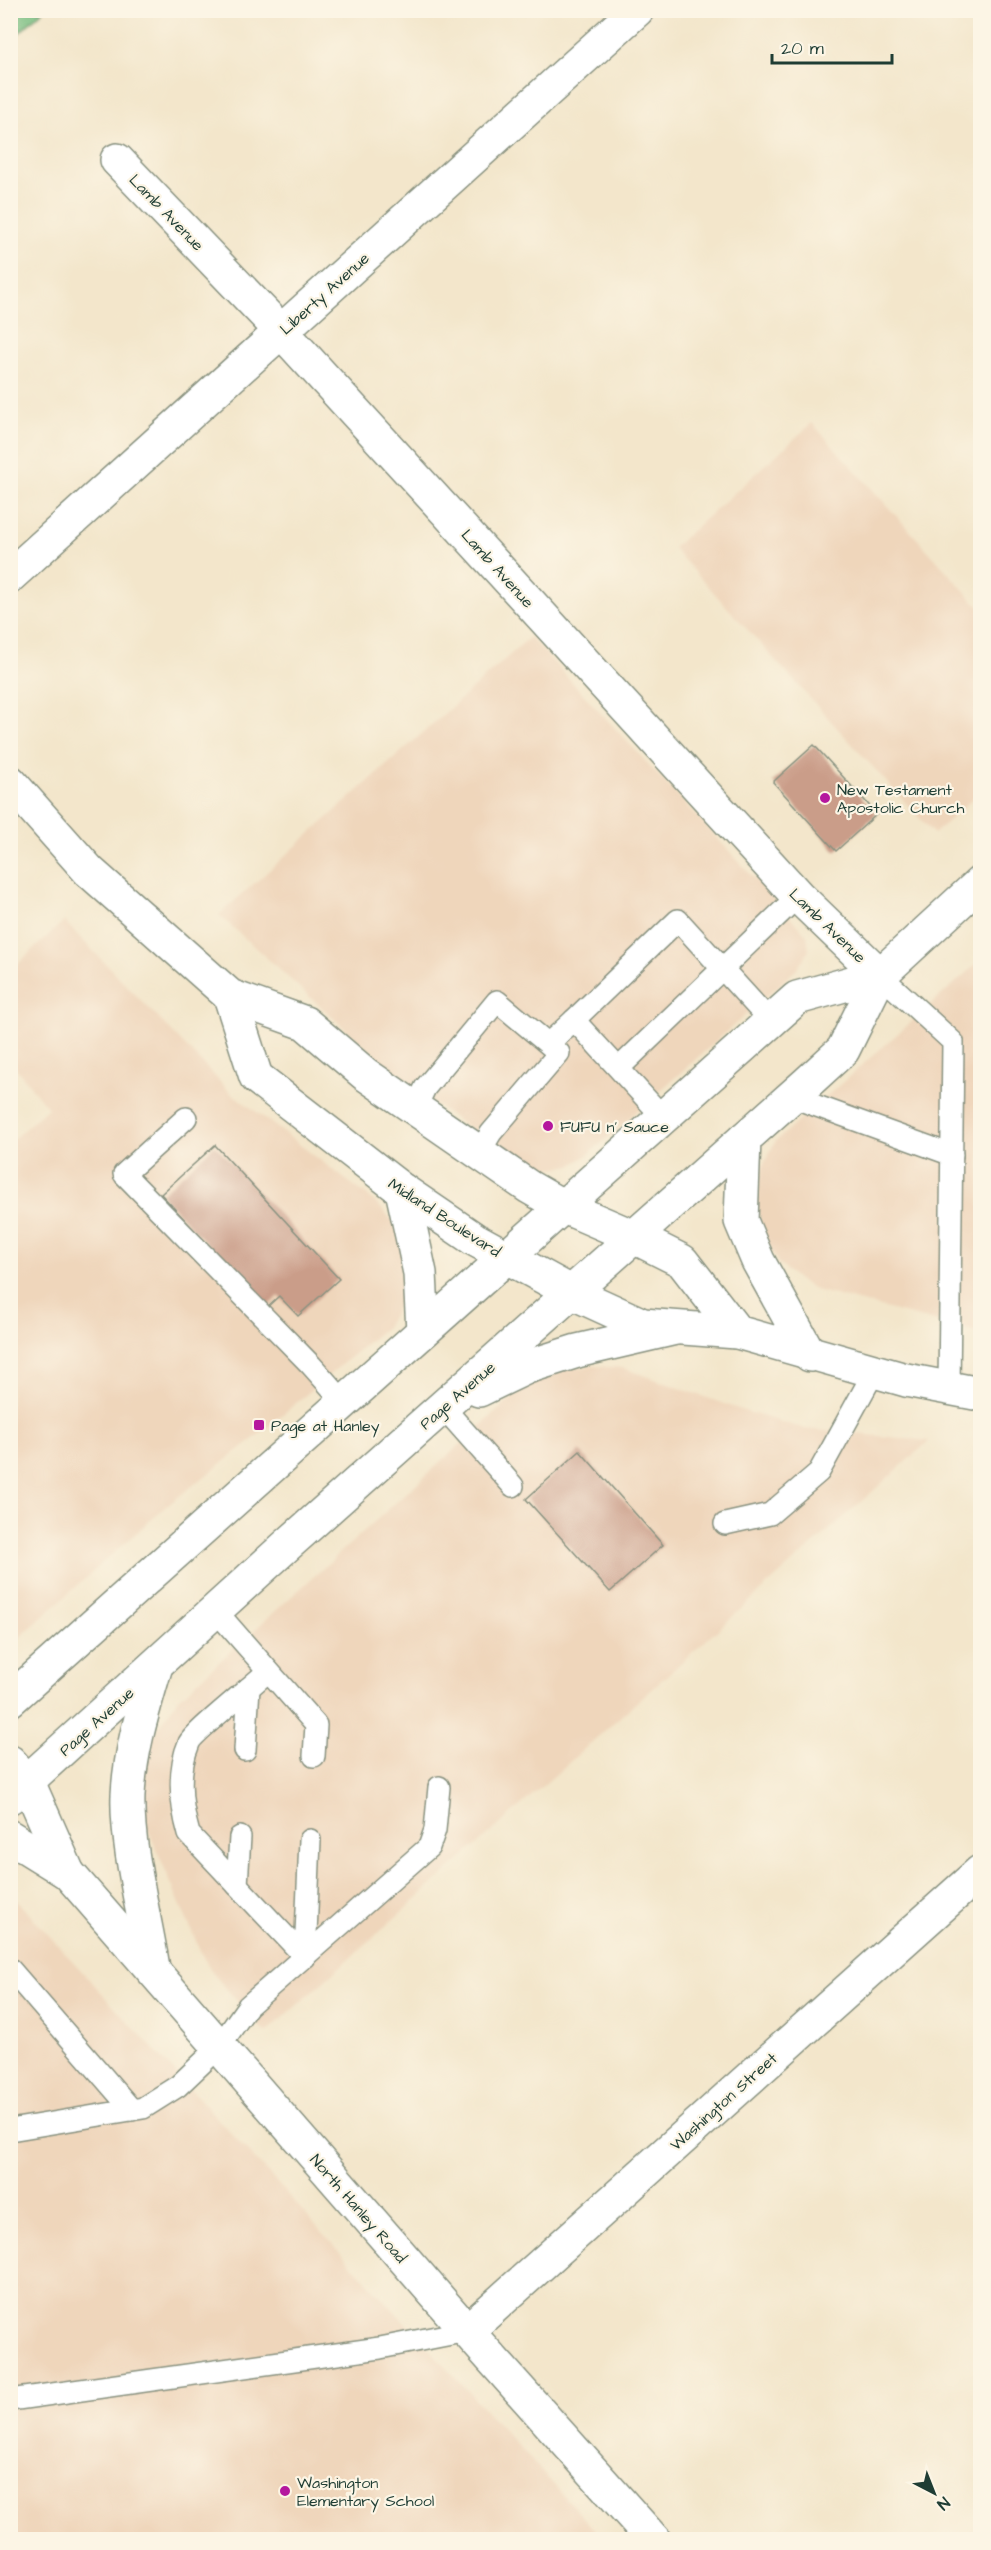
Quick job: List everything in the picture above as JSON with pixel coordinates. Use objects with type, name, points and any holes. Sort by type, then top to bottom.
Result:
[{"type":"main road","name":"Liberty Avenue","points":[[10,576],[637,10]]},
{"type":"main road","name":"Lamb Avenue","points":[[117,160],[282,332],[798,896],[880,975]]},
{"type":"main road","points":[[10,782],[89,871],[230,996],[304,1023],[365,1074],[529,1188],[562,1206],[634,1237],[681,1261],[737,1332]]},
{"type":"main road","name":"Page Avenue","points":[[16,1781],[156,1667],[843,1050],[880,975],[981,884]]},
{"type":"main road","name":"Page Avenue","points":[[10,1700],[797,998],[880,975]]},
{"type":"main road","name":"Midland Boulevard","points":[[230,996],[256,1077],[402,1190],[505,1257],[571,1292],[643,1325],[737,1332],[874,1372],[981,1394]]},
{"type":"main road","points":[[744,1139],[741,1221],[758,1261],[810,1355]]},
{"type":"main road","points":[[402,1190],[420,1273],[423,1331]]},
{"type":"main road","points":[[443,1407],[527,1367],[578,1351],[676,1328]]},
{"type":"main road","points":[[153,1968],[132,1842],[128,1796],[136,1730],[156,1667]]},
{"type":"main road","name":"North Hanley Road","points":[[16,1781],[68,1873],[153,1968],[466,2331],[654,2540]]},
{"type":"main road","name":"North Hanley Road","points":[[10,1837],[68,1873]]},
{"type":"main road","name":"Washington Street","points":[[466,2331],[981,1872]]},
{"type":"lane","points":[[620,1067],[798,896]]},
{"type":"lane","points":[[549,1043],[678,920],[770,1021]]},
{"type":"lane","points":[[880,975],[952,1042],[949,1388]]},
{"type":"lane","points":[[415,1110],[425,1088],[497,1001],[559,1053],[491,1133],[479,1153]]},
{"type":"lane","points":[[574,1020],[663,1116]]},
{"type":"lane","points":[[792,1097],[952,1155]]},
{"type":"lane","points":[[186,1118],[124,1174],[344,1402]]},
{"type":"lane","points":[[725,1524],[770,1514],[819,1472],[874,1372]]},
{"type":"lane","points":[[443,1407],[513,1486]]},
{"type":"lane","points":[[216,1611],[316,1725],[314,1756]]},
{"type":"lane","points":[[268,1671],[189,1740],[182,1771],[183,1811],[189,1834],[305,1957]]},
{"type":"lane","points":[[245,1750],[249,1688]]},
{"type":"lane","points":[[10,2130],[143,2108],[178,2086],[219,2047],[248,2006],[429,1847],[435,1830],[439,1788]]},
{"type":"lane","points":[[237,1885],[240,1837]]},
{"type":"lane","points":[[305,1957],[310,1840]]},
{"type":"lane","points":[[10,1970],[132,2110]]},
{"type":"lane","points":[[10,2400],[380,2348],[466,2331]]},
{"type":"shaded area","points":[[812,423],[980,608],[980,792],[934,834],[673,548]]},
{"type":"shaded area","points":[[530,637],[807,935],[809,950],[797,969],[589,1154],[572,1165],[533,1171],[413,1090],[219,915]]},
{"type":"shaded area","points":[[64,921],[230,1092],[374,1201],[396,1224],[403,1255],[400,1301],[387,1326],[257,1436],[165,1507],[11,1645],[10,1142],[48,1108],[11,1062],[11,970]]},
{"type":"shaded area","points":[[980,961],[980,1333],[816,1290],[797,1279],[778,1263],[764,1235],[757,1206],[758,1188],[764,1163],[775,1142]]},
{"type":"shaded area","points":[[593,1366],[623,1368],[741,1410],[805,1429],[929,1441],[266,2033],[214,1975],[202,1955],[146,1825],[143,1772],[153,1737],[177,1700],[505,1404],[533,1383],[561,1370]]},
{"type":"shaded area","points":[[10,1893],[468,2391],[603,2539],[11,2539]]},
{"type":"green space","points":[[11,10],[43,10],[43,11],[11,40]]},
{"type":"building","name":"New Testament Apostolic Church","points":[[814,745],[877,814],[836,851],[773,782]]},
{"type":"building","points":[[215,1145],[339,1279],[298,1316],[279,1296],[266,1308],[161,1194]]},
{"type":"building","points":[[580,1451],[663,1545],[610,1592],[526,1499]]},
{"type":"place","name":"New Testament Apostolic Church","points":[[825,798]]},
{"type":"place","name":"FUFU n' Sauce","points":[[548,1126]]},
{"type":"place","name":"Page at Hanley","points":[[259,1425]]},
{"type":"place","name":"Washington Elementary School","points":[[285,2491]]}]
